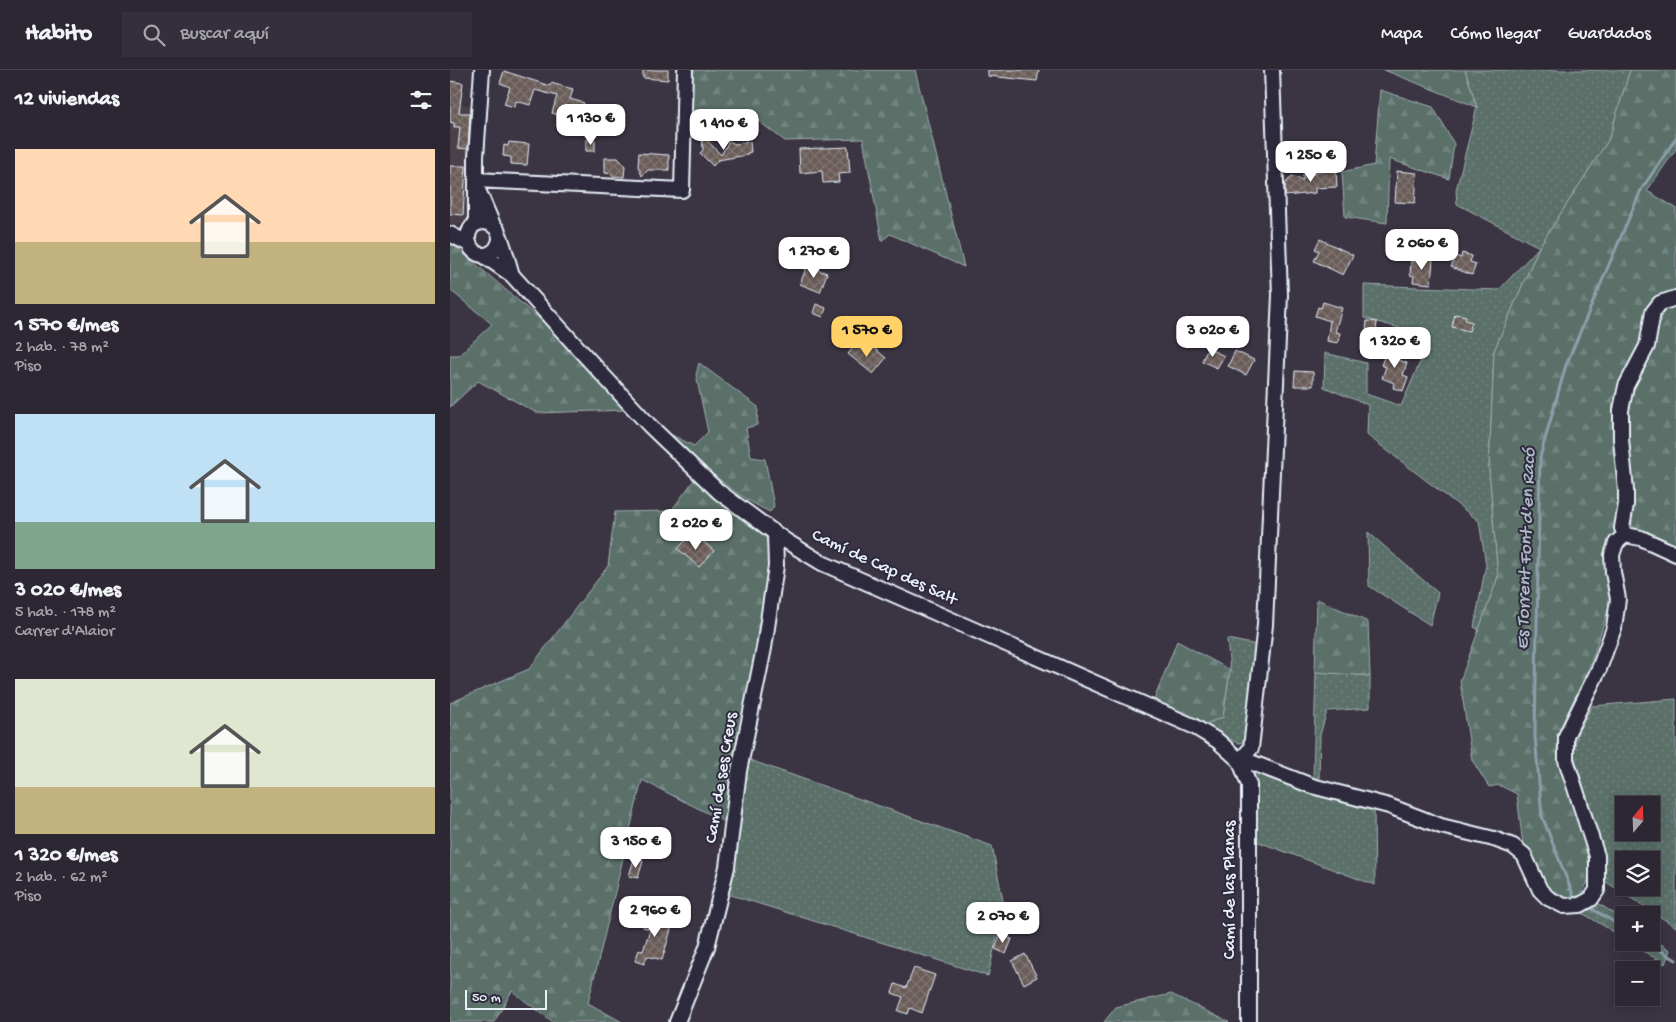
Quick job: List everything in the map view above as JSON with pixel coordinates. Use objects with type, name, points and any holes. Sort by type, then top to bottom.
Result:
[{"type":"street","points":[[476,182],[500,239],[496,248],[483,255],[474,252],[469,244],[468,234],[473,227],[482,70]]},
{"type":"street","points":[[476,182],[682,190],[685,70]]},
{"type":"street","points":[[1240,761],[1250,748],[1265,625],[1280,295],[1272,70]]},
{"type":"street","points":[[450,233],[484,222],[493,225]]},
{"type":"street","points":[[450,233],[469,244]]},
{"type":"street","name":"Camí de Cap des Salt","points":[[500,239],[512,275]]},
{"type":"street","name":"Camí de Cap des Salt","points":[[483,255],[512,275],[650,426],[718,492],[775,534],[822,563],[1193,726],[1218,741],[1240,761],[1253,763],[1312,786],[1389,806],[1441,826],[1494,839],[1513,846],[1524,855],[1540,890],[1548,898],[1564,906],[1580,905],[1591,899],[1596,890],[1596,856],[1566,760],[1566,736],[1599,669],[1614,628],[1618,599],[1612,555],[1616,543],[1625,535]]},
{"type":"street","points":[[1676,298],[1660,303],[1653,312],[1647,346],[1633,372],[1621,410],[1621,439],[1626,491],[1622,528],[1625,535],[1641,538],[1676,554]]},
{"type":"street","name":"Camí de ses Creus","points":[[677,1022],[708,947],[727,867],[739,771],[764,648],[776,566],[775,534]]},
{"type":"street","name":"Camí de las Planas","points":[[1240,761],[1249,785],[1248,1022]]},
{"type":"shaded area","points":[[450,103],[475,106],[470,220],[451,226],[450,226]]},
{"type":"green space","points":[[691,70],[915,70],[964,267],[890,234],[882,241],[863,139],[785,141],[749,114],[702,117],[688,128]]},
{"type":"green space","points":[[1384,70],[1465,70],[1477,107]]},
{"type":"green space","points":[[1465,70],[1630,70],[1609,139],[1539,247],[1457,204],[1456,190],[1477,107]]},
{"type":"green space","points":[[1630,70],[1676,70],[1676,149],[1647,191],[1676,208],[1676,294],[1653,298],[1637,353],[1612,400],[1619,504],[1616,530],[1605,552],[1611,601],[1591,663],[1557,735],[1587,853],[1590,876],[1582,895],[1564,899],[1548,892],[1523,846],[1517,794],[1499,785],[1489,787],[1472,760],[1460,681],[1498,577],[1489,469],[1494,351],[1539,247],[1609,139]]},
{"type":"green space","points":[[1380,90],[1433,107],[1454,144],[1449,179],[1389,159],[1387,223],[1345,217],[1342,172],[1374,165]]},
{"type":"green space","points":[[450,242],[542,321],[627,410],[537,413],[478,381],[450,407],[450,355],[459,355],[492,324],[450,290]]},
{"type":"green space","points":[[1539,247],[1494,351],[1489,469],[1498,577],[1479,630],[1474,627],[1486,565],[1479,521],[1367,435],[1368,405],[1324,387],[1325,353],[1366,363],[1366,394],[1401,406],[1431,337],[1364,318],[1364,285],[1499,290]]},
{"type":"green space","points":[[1676,303],[1676,545],[1633,527],[1629,519],[1628,398],[1656,321],[1664,307]]},
{"type":"green space","points":[[699,363],[758,407],[757,425],[746,428],[751,457],[765,459],[774,506],[770,512],[729,487],[668,433],[694,446],[708,432],[696,375]]},
{"type":"green space","points":[[697,476],[765,532],[772,565],[725,822],[642,780],[588,1003],[622,1022],[553,1022],[512,991],[494,1022],[450,1022],[450,703],[529,669],[608,566],[615,512],[671,511]]},
{"type":"green space","points":[[1368,532],[1438,593],[1430,625],[1369,586]]},
{"type":"green space","points":[[1317,599],[1368,622],[1370,676],[1315,672]]},
{"type":"green space","points":[[1227,639],[1257,645],[1248,740],[1240,743],[1233,741],[1205,724],[1223,717],[1230,670]]},
{"type":"green space","points":[[1177,641],[1230,670],[1223,717],[1205,724],[1154,700]]},
{"type":"green space","points":[[1316,671],[1370,676],[1370,708],[1327,711],[1320,735],[1319,780],[1313,778]]},
{"type":"green space","points":[[1676,699],[1676,927],[1660,917],[1660,906],[1643,906],[1628,896],[1660,896],[1660,851],[1615,851],[1615,888],[1603,880],[1603,850],[1574,755],[1577,734],[1592,706]]},
{"type":"green space","points":[[747,759],[992,846],[1004,906],[988,976],[728,894],[739,829]]},
{"type":"green space","points":[[1266,771],[1374,807],[1375,885],[1256,841],[1256,793],[1253,772]]},
{"type":"green space","points":[[1596,902],[1615,914],[1615,933],[1579,911]]},
{"type":"green space","points":[[1660,944],[1670,950],[1665,964],[1643,951],[1660,951]]},
{"type":"green space","points":[[1171,994],[1229,1022],[1104,1022],[1116,1007]]},
{"type":"building","points":[[643,70],[668,70],[668,80],[643,78]]},
{"type":"building","points":[[988,70],[1039,70],[1037,81],[988,76]]},
{"type":"building","points":[[504,71],[550,86],[551,83],[573,89],[570,99],[584,103],[580,117],[565,113],[564,117],[552,113],[557,96],[535,90],[530,105],[516,101],[514,107],[504,104],[510,87],[500,83]]},
{"type":"building","points":[[450,81],[463,83],[459,113],[470,113],[468,149],[458,148],[460,127],[454,127],[454,123],[450,122]]},
{"type":"building","points":[[702,135],[721,155],[729,141],[735,144],[750,142],[751,152],[747,153],[747,155],[718,160],[713,166],[700,153],[703,150]]},
{"type":"building","points":[[586,140],[595,140],[595,151],[586,151]]},
{"type":"building","points":[[509,142],[529,144],[527,165],[511,164],[511,157],[503,156],[504,145],[508,146]]},
{"type":"building","points":[[848,147],[850,173],[838,174],[839,182],[823,183],[822,171],[800,173],[799,149]]},
{"type":"building","points":[[639,153],[669,155],[669,170],[648,170],[642,176],[638,166]]},
{"type":"building","points":[[605,158],[618,158],[625,166],[624,177],[605,173]]},
{"type":"building","points":[[450,166],[466,166],[463,215],[450,214]]},
{"type":"building","points":[[1336,170],[1337,187],[1315,188],[1315,193],[1285,196],[1285,184],[1292,176],[1303,180],[1303,175],[1315,174],[1315,171]]},
{"type":"building","points":[[1397,171],[1417,173],[1415,203],[1395,202]]},
{"type":"building","points":[[1320,239],[1353,255],[1343,275],[1314,261],[1319,251],[1315,249]]},
{"type":"building","points":[[1462,253],[1472,256],[1470,262],[1476,264],[1472,275],[1451,267],[1456,256],[1461,258]]},
{"type":"building","points":[[1416,258],[1433,259],[1431,284],[1413,282],[1414,276],[1410,275],[1411,261],[1415,262]]},
{"type":"building","points":[[807,266],[827,273],[820,292],[800,284]]},
{"type":"building","points":[[1323,302],[1342,308],[1335,332],[1340,333],[1338,343],[1327,341],[1330,321],[1315,316],[1318,307],[1321,308]]},
{"type":"building","points":[[816,304],[826,308],[823,317],[813,313]]},
{"type":"building","points":[[1455,314],[1466,316],[1465,320],[1472,322],[1469,331],[1452,327]]},
{"type":"building","points":[[1367,321],[1377,322],[1376,331],[1366,331]]},
{"type":"building","points":[[857,343],[869,354],[874,348],[886,358],[873,374],[848,354]]},
{"type":"building","points":[[1390,344],[1400,349],[1396,359],[1407,363],[1403,375],[1408,377],[1403,391],[1393,388],[1394,383],[1382,378],[1386,367],[1381,365]]},
{"type":"building","points":[[1208,348],[1224,356],[1217,368],[1202,361]]},
{"type":"building","points":[[1235,351],[1254,360],[1246,375],[1228,366]]},
{"type":"building","points":[[1295,371],[1313,372],[1313,386],[1294,386]]},
{"type":"building","points":[[690,535],[696,541],[699,538],[714,551],[699,567],[678,549]]},
{"type":"building","points":[[634,859],[643,861],[638,878],[629,876]]},
{"type":"building","points":[[654,907],[663,909],[659,921],[672,926],[662,960],[647,956],[644,964],[635,961],[639,950],[643,951],[650,929],[643,927],[646,917],[651,918]]},
{"type":"building","points":[[1000,935],[1012,939],[1006,954],[995,949]]},
{"type":"building","points":[[1025,954],[1037,977],[1024,984],[1012,961]]},
{"type":"building","points":[[914,968],[935,975],[922,1013],[910,1008],[908,1014],[898,1011],[903,997],[892,993],[895,984],[906,988]]},
{"type":"waterway","name":"Es Torrent Font d'en Racó","points":[[1573,895],[1542,816],[1535,736],[1540,457],[1566,365],[1641,190],[1676,138]]},
{"type":"waterway","name":"Es Torrent Font d'en Racó","points":[[1589,907],[1615,923]]},
{"type":"waterway","name":"Es Torrent Font d'en Racó","points":[[1660,950],[1676,960]]}]
